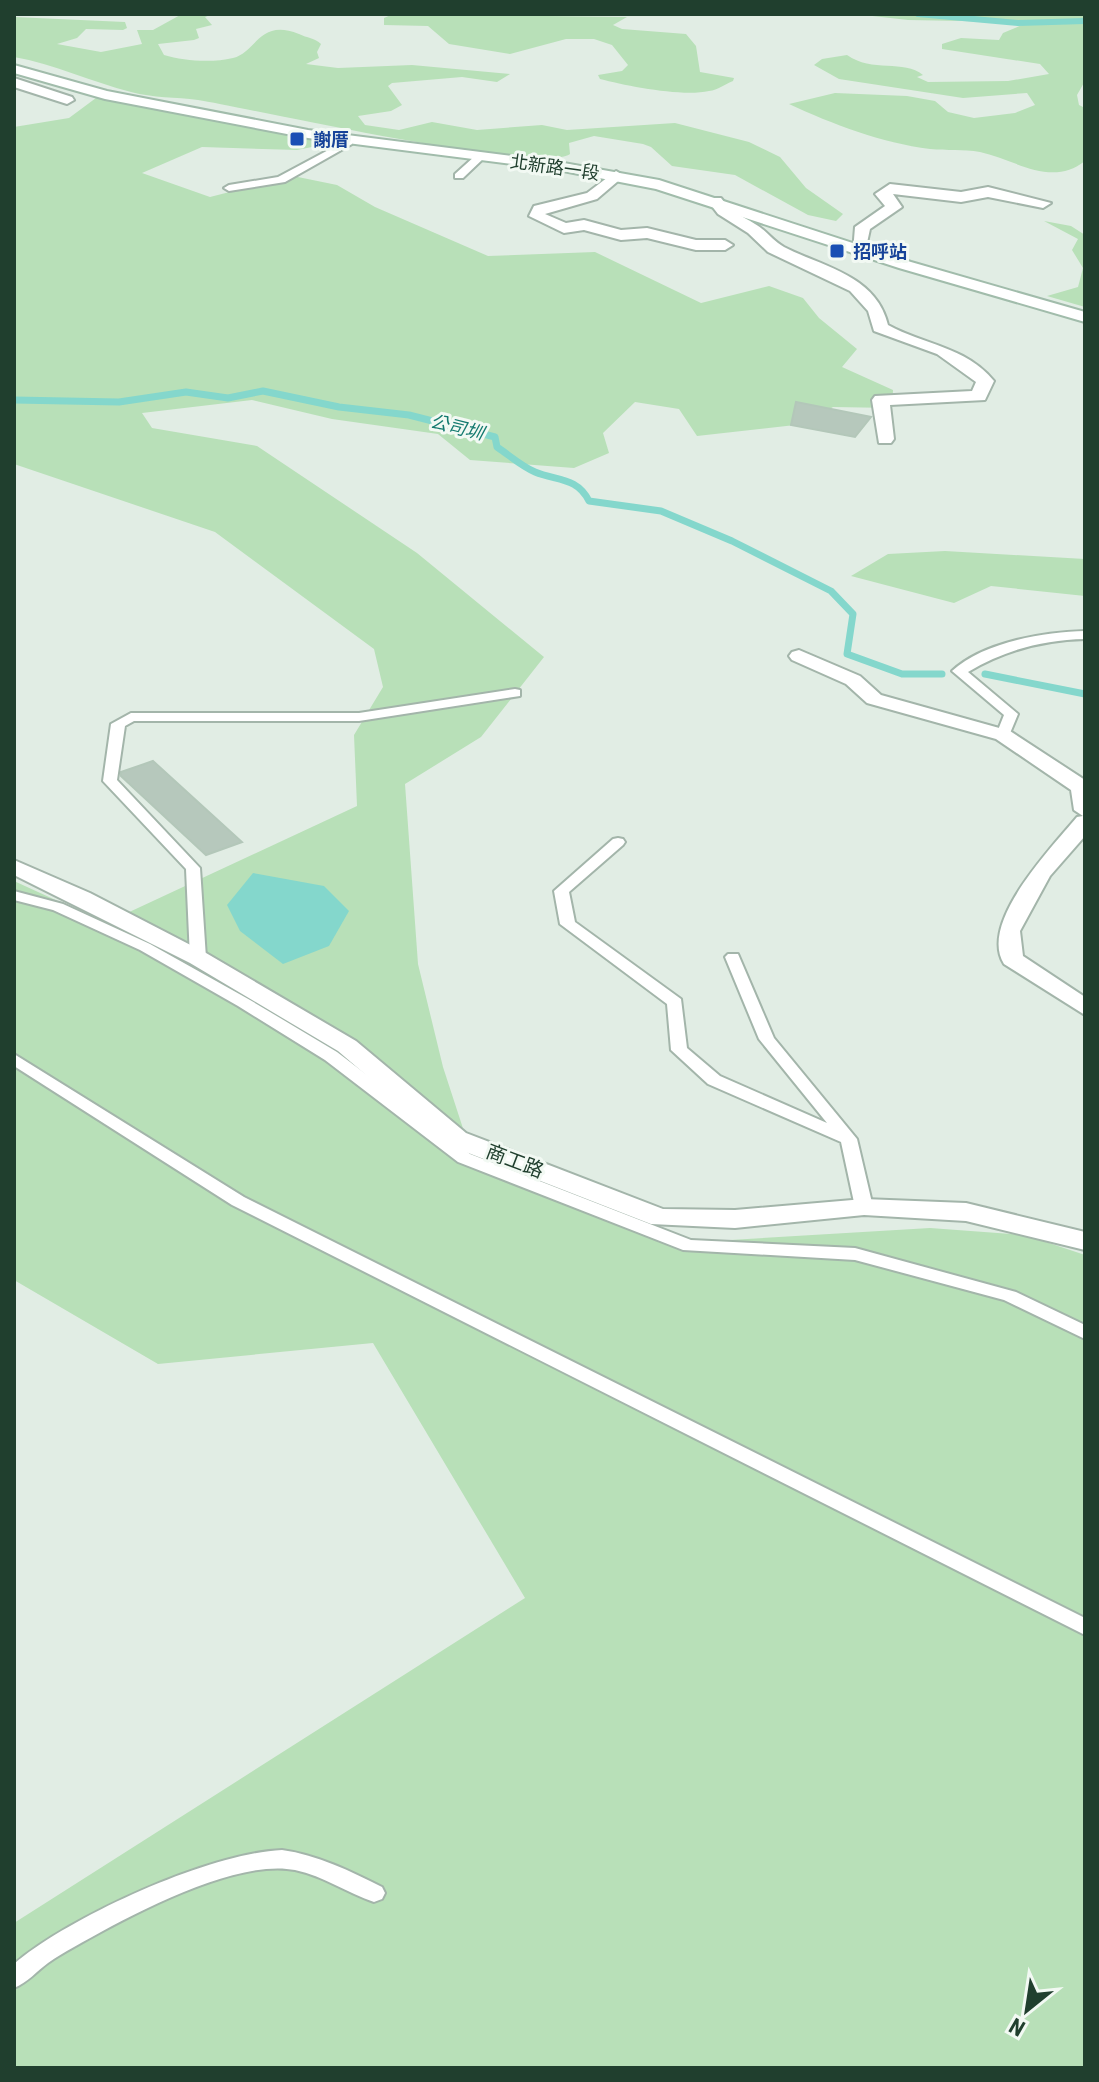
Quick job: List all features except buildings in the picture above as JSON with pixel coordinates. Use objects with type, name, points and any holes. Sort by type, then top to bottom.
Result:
[{"type":"street","name":"北新路一段","points":[[14,69],[140,103],[349,142],[616,176],[716,201],[859,249],[1085,317]]},
{"type":"street","points":[[14,82],[67,100]]},
{"type":"street","points":[[616,176],[592,196],[556,202],[539,209],[537,216],[564,228],[584,225],[621,235],[647,233],[696,245],[725,245]]},
{"type":"street","points":[[859,249],[863,227],[894,207],[883,194],[890,189],[961,197],[988,192],[1043,203]]},
{"type":"street","points":[[716,201],[720,210],[757,232],[773,249]]},
{"type":"street","points":[[728,262],[723,237],[730,234],[742,242],[773,249],[860,291],[879,313],[880,327],[892,335],[928,344],[960,358],[985,381],[979,396],[964,399],[881,400],[885,439]]},
{"type":"street","points":[[799,656],[853,680],[874,699],[1003,735],[1081,787],[1085,810]]},
{"type":"street","points":[[1085,822],[1040,874],[1009,931],[1012,959],[1085,1008]]},
{"type":"street","name":"商工路","points":[[14,867],[198,958],[347,1046],[457,1139],[660,1218],[735,1219],[864,1207],[966,1212],[1085,1241]]},
{"type":"lane","points":[[229,188],[281,180],[349,142]]},
{"type":"lane","points":[[459,176],[479,158]]},
{"type":"lane","points":[[1003,735],[1011,714],[959,671],[986,654],[1021,642],[1085,635]]},
{"type":"lane","points":[[198,958],[193,868],[110,781],[118,724],[131,717],[359,717],[515,693]]},
{"type":"lane","points":[[618,842],[561,891],[568,924],[675,1002],[679,1050],[714,1080],[849,1139]]},
{"type":"lane","points":[[14,895],[58,907],[130,940],[244,1003],[331,1056],[464,1158],[689,1246],[855,1254],[1010,1296],[1085,1333]]},
{"type":"lane","points":[[733,957],[767,1039],[849,1139],[864,1207]]},
{"type":"lane","points":[[14,1059],[238,1201],[1085,1627]]},
{"type":"lane","points":[[14,1978],[46,1952],[85,1932],[164,1893],[241,1864],[280,1858],[325,1870],[374,1893]]},
{"type":"green space","points":[[182,14],[213,14],[205,17],[212,25],[196,29],[199,38],[194,40],[158,44],[164,55],[198,61],[233,58],[267,33],[286,30],[321,44],[317,52],[319,58],[306,64],[338,68],[412,65],[510,74],[497,82],[462,77],[392,83],[388,86],[402,105],[391,111],[358,116],[365,125],[399,130],[432,122],[477,130],[542,125],[567,130],[675,123],[749,142],[780,157],[806,188],[843,214],[836,221],[808,215],[735,175],[672,166],[651,147],[643,144],[594,136],[569,143],[570,154],[548,158],[508,156],[393,138],[198,100],[139,94],[14,57],[14,17],[125,22],[127,28],[123,30],[86,29],[77,38],[57,44],[101,52],[142,44],[137,30],[153,30]]},
{"type":"green space","points":[[393,14],[627,17],[613,25],[622,29],[686,34],[696,46],[700,72],[734,78],[715,89],[698,92],[639,87],[600,79],[598,75],[622,71],[628,65],[612,45],[594,39],[566,39],[510,54],[449,44],[428,26],[384,25],[384,18]]},
{"type":"green space","points":[[855,14],[1085,14],[1085,81],[1077,95],[1079,105],[1085,108],[1085,161],[1072,169],[1046,172],[980,152],[936,150],[894,142],[822,119],[789,104],[835,93],[907,96],[935,101],[948,112],[974,118],[1015,113],[1035,105],[1027,93],[963,98],[839,79],[814,65],[822,59],[847,55],[867,63],[915,70],[923,75],[917,77],[928,82],[1008,81],[1049,74],[1040,64],[942,49],[942,44],[961,38],[999,40],[1003,33],[1022,25],[1015,22],[908,20]]},
{"type":"green space","points":[[100,95],[337,142],[297,150],[202,147],[142,173],[210,197],[293,176],[337,185],[375,207],[488,256],[595,252],[701,303],[769,286],[803,298],[819,318],[857,349],[842,367],[893,390],[892,408],[833,407],[804,424],[697,436],[679,409],[635,402],[603,433],[609,453],[574,468],[470,460],[438,434],[332,419],[252,400],[142,413],[152,428],[257,446],[417,553],[544,657],[481,737],[405,784],[418,964],[443,1067],[471,1153],[342,1049],[206,968],[110,921],[357,806],[354,735],[383,687],[374,649],[215,532],[14,464],[14,127],[69,118]]},
{"type":"green space","points":[[1044,221],[1071,226],[1085,235],[1085,307],[1047,296],[1078,287],[1083,268],[1072,250],[1078,239]]},
{"type":"green space","points":[[945,551],[1085,559],[1085,596],[991,586],[954,603],[851,576],[888,554]]},
{"type":"green space","points":[[14,881],[108,924],[336,1053],[466,1157],[697,1242],[930,1228],[1025,1235],[1085,1255],[1085,2068],[14,2068],[14,1923],[525,1598],[373,1343],[158,1364],[14,1280]]},
{"type":"water","points":[[253,873],[324,886],[349,911],[329,946],[283,964],[240,931],[227,905]]},
{"type":"waterway","name":"公司圳","points":[[918,14],[1018,23],[1085,21]]},
{"type":"waterway","name":"公司圳","points":[[14,400],[119,402],[186,392],[228,398],[263,391],[339,407],[409,415],[495,437],[497,447],[520,464],[572,484],[589,501],[661,511],[732,541],[831,591],[853,614],[847,654],[902,674],[942,674]]},
{"type":"waterway","name":"公司圳","points":[[985,674],[1085,694]]},
{"type":"place","name":"謝厝","points":[[297,139]]},
{"type":"place","name":"招呼站","points":[[837,251]]}]
